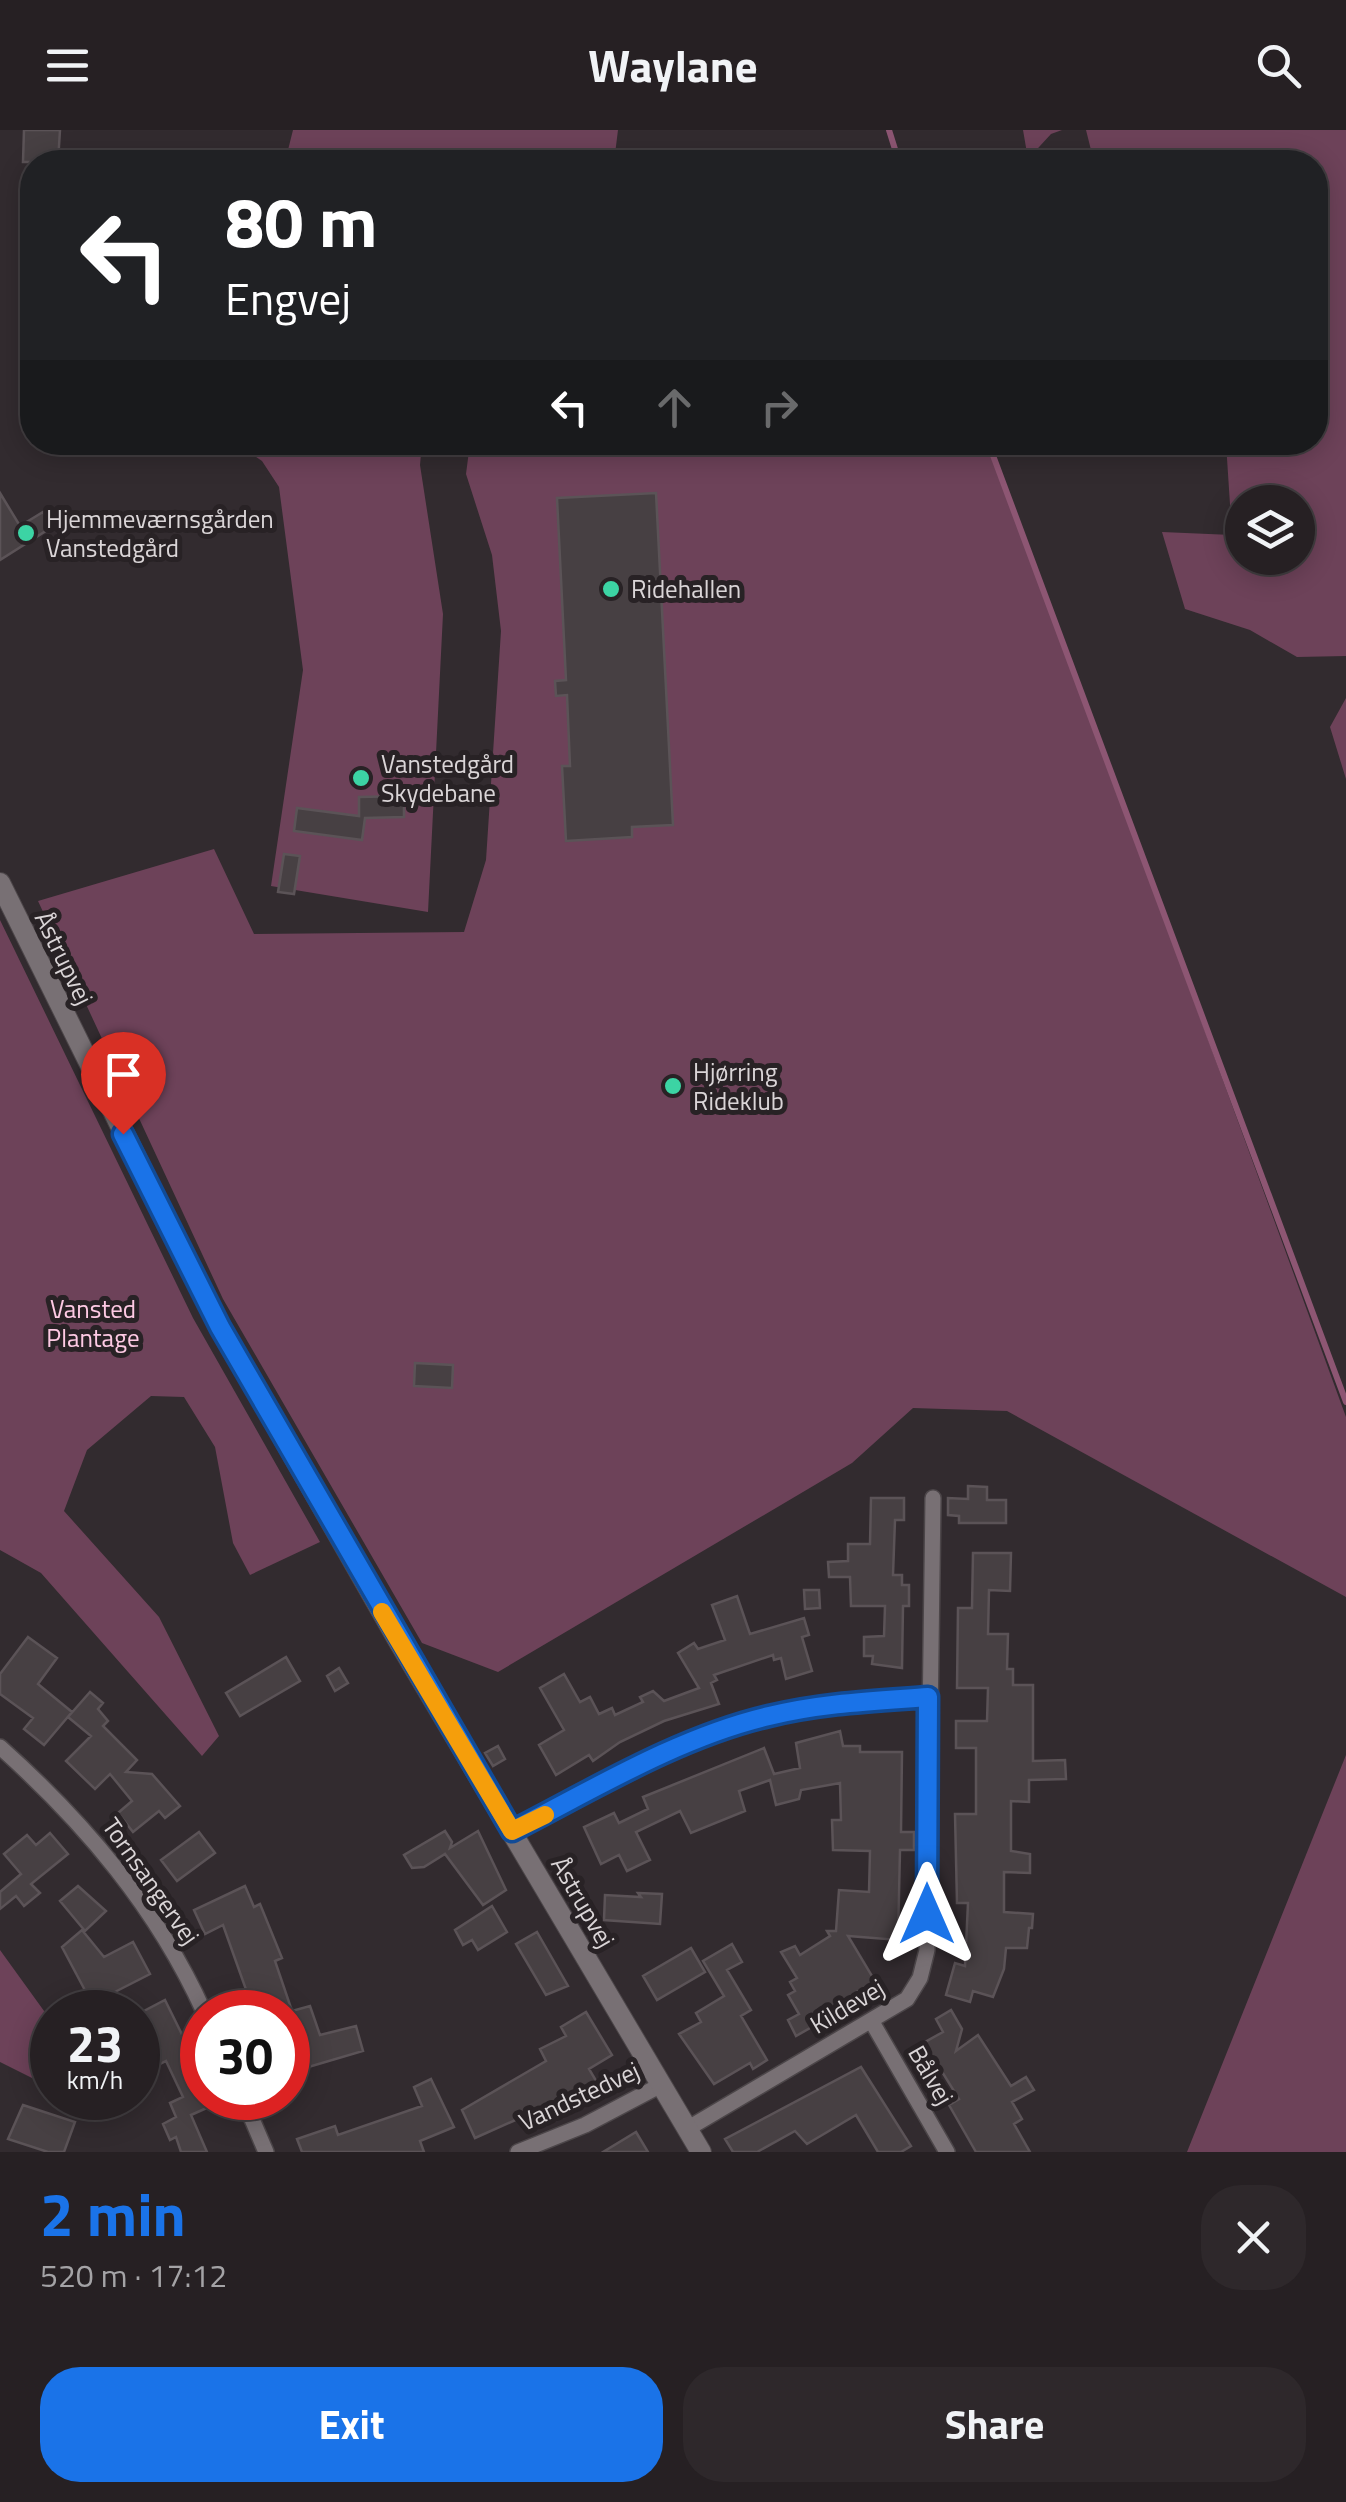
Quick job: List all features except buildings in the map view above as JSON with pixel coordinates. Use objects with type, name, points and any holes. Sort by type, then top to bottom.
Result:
[{"type":"street","name":"Åstrupvej","points":[[0,884],[205,1300],[701,2152]]},
{"type":"street","name":"Kildevej","points":[[688,2130],[872,2022],[907,1999],[920,1978],[927,1950],[933,1498]]},
{"type":"street","points":[[512,1831],[692,1741],[766,1716],[830,1703],[928,1697]]},
{"type":"street","name":"Tornsangervej","points":[[0,1746],[56,1797],[111,1859],[159,1927],[192,1990]]},
{"type":"street","name":"Bålvej","points":[[872,2022],[947,2152]]},
{"type":"street","name":"Vandstedvej","points":[[518,2152],[586,2125],[662,2085]]},
{"type":"street","points":[[252,2120],[266,2152]]},
{"type":"green space","points":[[293,130],[618,130],[616,150],[288,150]]},
{"type":"green space","points":[[1023,130],[1062,130],[1051,134],[1036,150],[1026,150]]},
{"type":"green space","points":[[1086,130],[1346,130],[1346,656],[1297,657],[1250,630],[1185,609],[1162,532],[1225,535],[1225,575],[1315,575],[1315,485],[1229,485],[1227,455],[1328,455],[1328,150],[1091,150]]},
{"type":"green space","name":"Vanstedgård Skydebane","points":[[253,455],[421,455],[443,614],[428,912],[271,886],[303,670],[279,487],[262,461]]},
{"type":"green space","name":"Hjørring Rideklub","points":[[468,455],[994,455],[1346,1417],[1346,1597],[1007,1411],[913,1408],[852,1463],[498,1672],[422,1643],[223,1299],[38,901],[214,849],[254,934],[464,932],[486,860],[501,631],[492,555],[466,474]]},
{"type":"green space","points":[[1346,698],[1346,779],[1330,727]]},
{"type":"green space","name":"Vansted Plantage","points":[[0,920],[193,1318],[320,1542],[250,1575],[233,1543],[215,1447],[184,1397],[151,1396],[87,1450],[64,1511],[159,1617],[219,1736],[202,1756],[41,1573],[0,1550]]},
{"type":"green space","points":[[1346,1755],[1346,2152],[1187,2152]]},
{"type":"green space","points":[[0,1950],[30,1992],[30,2077],[0,2062]]},
{"type":"waterway","points":[[889,130],[895,150]]},
{"type":"waterway","points":[[993,455],[1346,1402]]},
{"type":"slow traffic","points":[[382,1612],[512,1831],[545,1815]]},
{"type":"place","name":"Hjemmeværnsgården Vanstedgård","points":[[26,533]]},
{"type":"place","name":"Ridehallen","points":[[611,589]]},
{"type":"place","name":"Vanstedgård Skydebane","points":[[361,778]]},
{"type":"place","name":"Hjørring Rideklub","points":[[673,1086]]},
{"type":"route","points":[[123,1134],[220,1327],[512,1831],[692,1741],[766,1716],[830,1703],[928,1697],[927,1914]]}]
